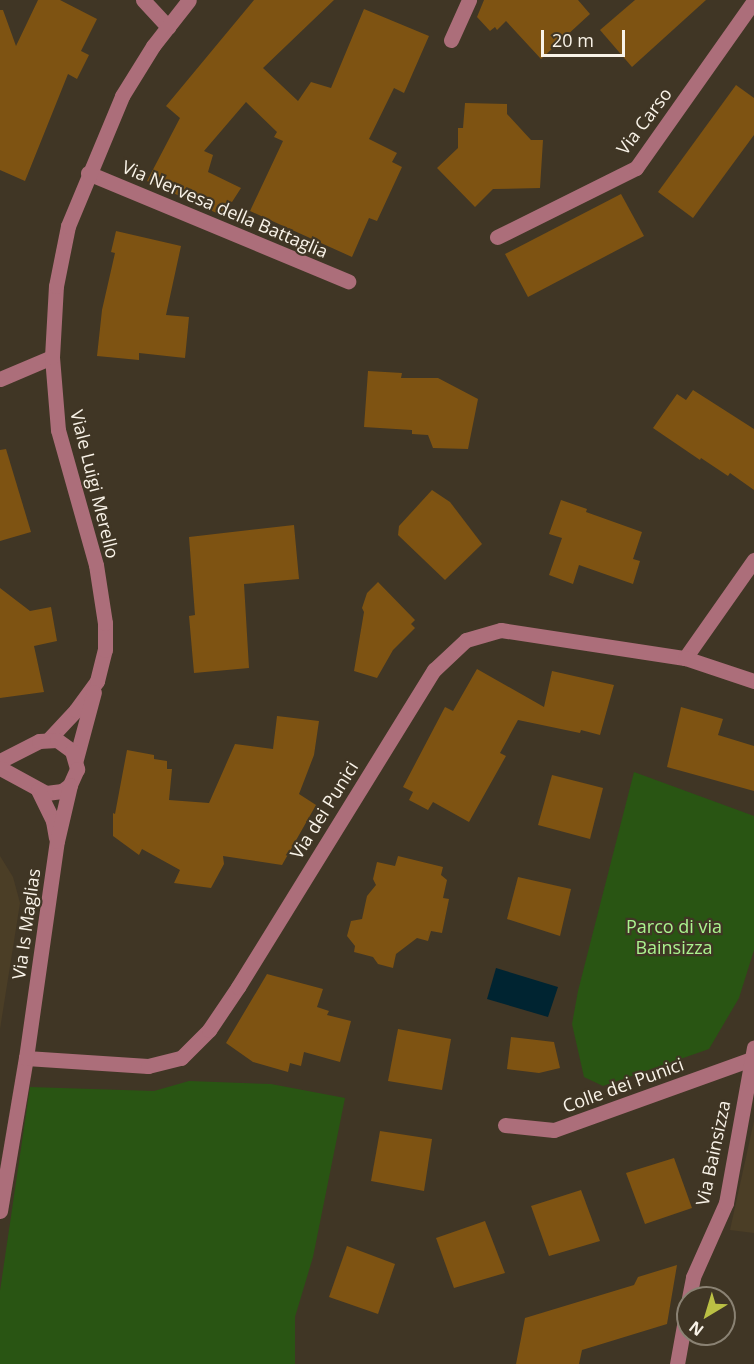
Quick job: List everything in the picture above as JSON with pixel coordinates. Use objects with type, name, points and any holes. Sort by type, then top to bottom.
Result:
[{"type":"street","points":[[143,0],[168,27]]},
{"type":"street","name":"Viale Luigi Merello","points":[[48,740],[76,710],[97,681],[105,650],[105,623],[96,566],[58,430],[52,357],[56,286],[68,226],[88,173],[122,96],[189,0]]},
{"type":"street","points":[[451,40],[469,0]]},
{"type":"street","name":"Via Carso","points":[[497,237],[636,168],[754,1]]},
{"type":"street","name":"Via Nervesa della Battaglia","points":[[88,173],[348,281]]},
{"type":"street","points":[[0,379],[52,357]]},
{"type":"street","points":[[754,560],[685,658],[754,681]]},
{"type":"street","name":"Via dei Punici","points":[[26,1058],[148,1066],[181,1058],[209,1030],[238,987],[434,670],[466,639],[501,630],[685,658]]},
{"type":"street","points":[[0,768],[34,788],[54,793],[70,785],[77,769],[76,759],[97,681]]},
{"type":"street","points":[[0,761],[48,740],[65,744],[76,759]]},
{"type":"street","points":[[32,746],[23,762],[23,770],[53,821],[57,841]]},
{"type":"street","name":"Via Is Maglias","points":[[0,1211],[26,1058],[57,841],[70,785]]},
{"type":"street","name":"Colle dei Punici","points":[[505,1125],[554,1130],[753,1053]]},
{"type":"street","name":"Via Bainsizza","points":[[691,1286],[693,1277],[726,1203],[753,1053]]},
{"type":"street","points":[[677,1364],[680,1346]]},
{"type":"shaded area","points":[[0,856],[13,877],[20,903],[0,1029]]},
{"type":"shaded area","points":[[754,1121],[754,1233],[730,1230]]},
{"type":"green space","name":"Parco di via Bainsizza","points":[[634,772],[754,816],[754,950],[739,998],[709,1049],[603,1086],[584,1077],[572,1024],[578,991]]},
{"type":"green space","points":[[189,1081],[271,1084],[345,1098],[313,1257],[295,1317],[295,1364],[0,1364],[0,1291],[30,1087],[154,1091]]},
{"type":"water","points":[[496,968],[558,987],[548,1017],[487,999]]},
{"type":"building","points":[[38,0],[60,0],[97,19],[81,51],[89,55],[77,79],[68,74],[25,181],[0,170],[0,10],[3,10],[16,46]]},
{"type":"building","points":[[254,0],[334,0],[263,68],[298,101],[311,82],[331,88],[364,9],[429,36],[404,93],[394,88],[369,139],[397,153],[392,162],[402,167],[377,221],[369,218],[352,257],[250,211],[283,141],[274,137],[277,132],[246,102],[204,151],[213,155],[208,172],[241,188],[223,216],[147,181],[180,118],[166,106]]},
{"type":"building","points":[[484,0],[578,0],[590,14],[541,59],[506,21],[497,30],[495,27],[490,31],[477,17]]},
{"type":"building","points":[[635,0],[706,0],[632,67],[600,30]]},
{"type":"building","points":[[736,85],[754,98],[754,135],[693,218],[658,192]]},
{"type":"building","points":[[465,103],[507,104],[507,114],[531,140],[543,140],[540,188],[493,189],[475,207],[437,168],[458,148],[458,128],[463,128]]},
{"type":"building","points":[[621,194],[644,236],[528,297],[505,254]]},
{"type":"building","points":[[116,231],[181,246],[166,315],[189,317],[185,358],[139,353],[139,360],[97,356],[102,310],[115,253],[111,252]]},
{"type":"building","points":[[368,371],[402,373],[401,378],[438,378],[478,399],[468,449],[433,448],[428,435],[412,434],[412,430],[364,427]]},
{"type":"building","points":[[693,390],[754,429],[754,490],[730,473],[728,476],[701,458],[700,460],[653,428],[677,394],[686,400]]},
{"type":"building","points":[[6,449],[31,532],[0,541],[0,450]]},
{"type":"building","points":[[432,490],[450,502],[482,544],[445,580],[398,535],[399,526]]},
{"type":"building","points":[[561,500],[587,509],[586,512],[642,532],[633,559],[640,561],[633,584],[579,565],[573,584],[549,575],[562,538],[549,534]]},
{"type":"building","points":[[294,525],[299,579],[244,584],[249,668],[194,673],[189,616],[195,615],[189,537]]},
{"type":"building","points":[[378,582],[415,620],[411,624],[415,628],[393,650],[377,678],[354,671],[364,612],[362,608],[367,593]]},
{"type":"building","points":[[0,588],[30,611],[51,607],[57,641],[34,646],[44,692],[0,698]]},
{"type":"building","points":[[477,669],[544,707],[552,671],[614,685],[600,735],[518,720],[500,753],[506,756],[469,822],[433,802],[428,810],[409,800],[413,792],[403,787],[445,707],[453,711]]},
{"type":"building","points":[[681,707],[723,719],[718,735],[754,746],[754,791],[667,767]]},
{"type":"building","points":[[277,716],[319,721],[314,755],[299,794],[316,805],[282,865],[223,856],[224,864],[211,888],[174,883],[180,870],[142,849],[139,855],[113,836],[113,813],[115,814],[127,750],[154,755],[154,759],[167,761],[167,769],[172,769],[169,800],[209,803],[235,744],[273,749]]},
{"type":"building","points":[[552,775],[603,788],[590,839],[538,825]]},
{"type":"building","points":[[398,856],[443,867],[441,875],[447,880],[443,898],[449,899],[442,933],[431,931],[428,941],[417,938],[396,954],[393,968],[378,964],[373,957],[354,952],[355,946],[347,936],[351,921],[362,919],[367,896],[376,885],[373,879],[377,862],[395,866]]},
{"type":"building","points":[[518,877],[571,889],[560,936],[507,919]]},
{"type":"building","points":[[267,974],[323,989],[317,1007],[329,1011],[327,1015],[351,1021],[340,1062],[304,1052],[301,1066],[290,1063],[288,1072],[253,1062],[226,1043]]},
{"type":"building","points":[[398,1029],[451,1039],[442,1090],[388,1081]]},
{"type":"building","points":[[511,1037],[554,1042],[560,1068],[539,1073],[507,1069]]},
{"type":"building","points":[[380,1131],[432,1139],[424,1191],[371,1181]]},
{"type":"building","points":[[674,1158],[692,1208],[645,1224],[626,1173]]},
{"type":"building","points":[[581,1190],[600,1241],[549,1256],[531,1206]]},
{"type":"building","points":[[485,1221],[505,1273],[454,1288],[436,1238]]},
{"type":"building","points":[[347,1246],[395,1264],[378,1314],[329,1297]]},
{"type":"building","points":[[677,1265],[667,1324],[582,1350],[579,1364],[516,1364],[525,1318],[634,1285],[638,1277]]}]
